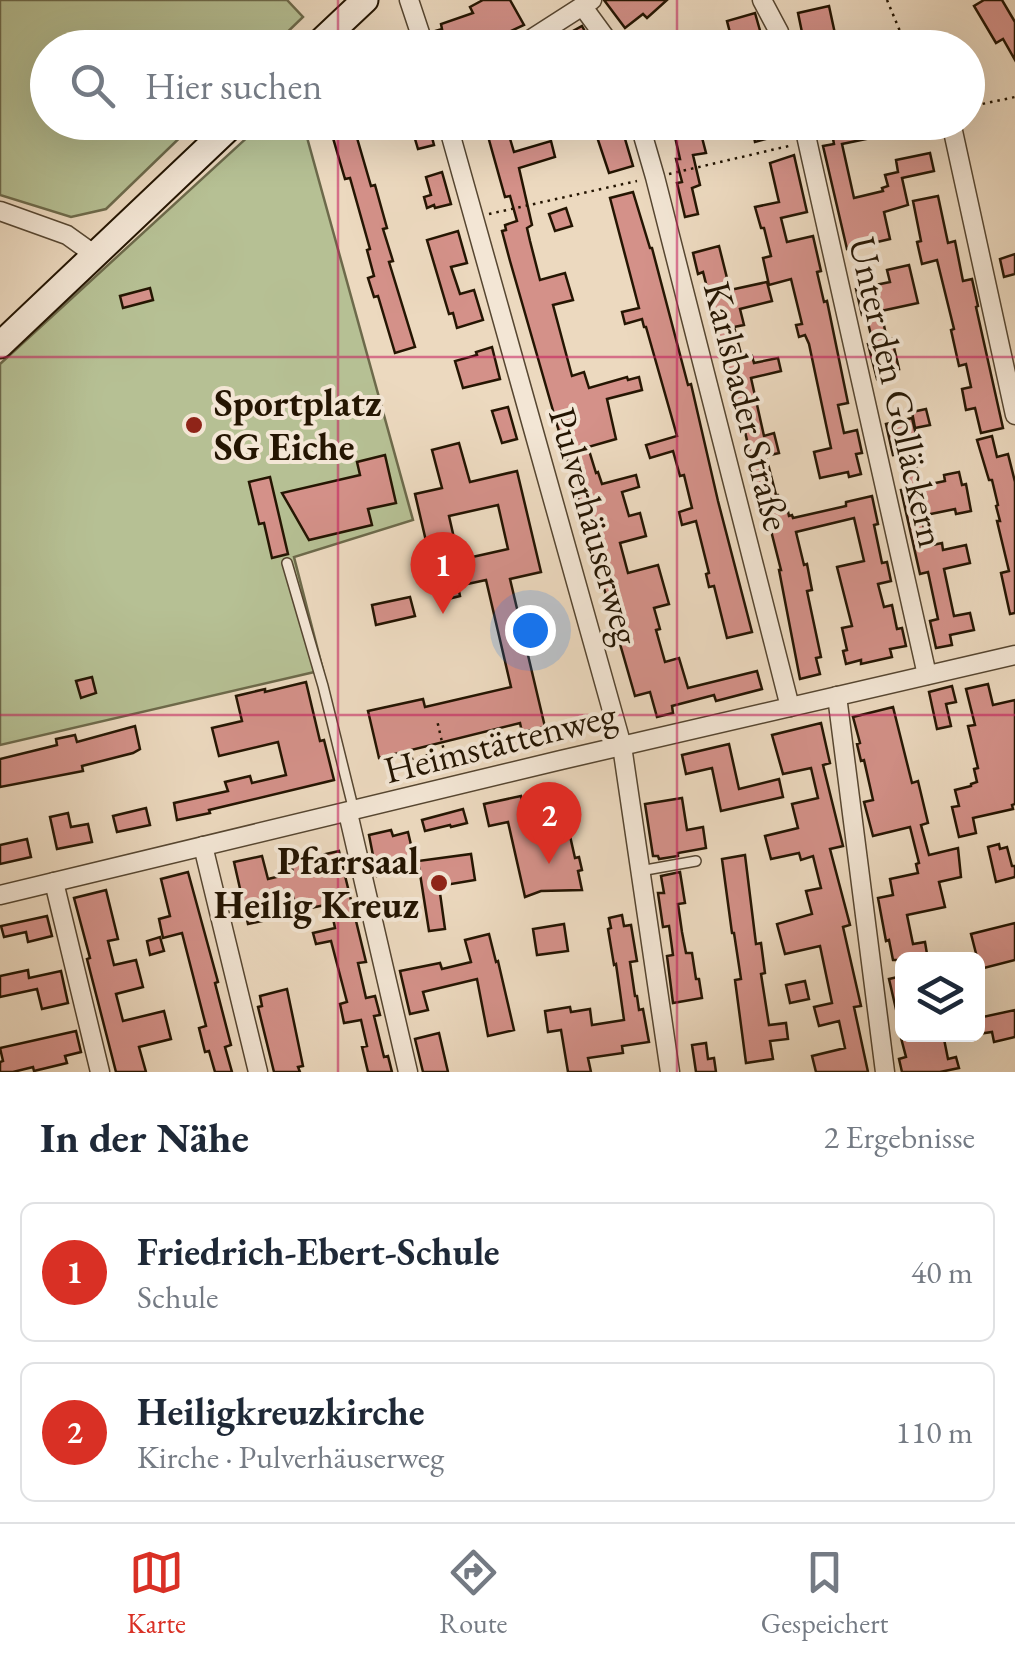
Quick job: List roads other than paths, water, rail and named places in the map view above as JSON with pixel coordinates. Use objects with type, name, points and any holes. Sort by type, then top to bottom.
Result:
[{"type":"main road","points":[[333,30],[364,0]]},
{"type":"main road","points":[[0,345],[216,140]]},
{"type":"street","points":[[409,0],[420,30]]},
{"type":"street","points":[[762,0],[778,30]]},
{"type":"street","points":[[546,30],[588,4],[602,30]]},
{"type":"street","name":"Pulverhäuserweg","points":[[452,140],[622,746],[670,1072]]},
{"type":"street","name":"Karlsbader Straße","points":[[644,140],[790,707]]},
{"type":"street","name":"Unter den Golläckern","points":[[808,140],[928,675]]},
{"type":"street","points":[[955,140],[1015,415]]},
{"type":"street","points":[[0,211],[54,229],[95,255]]},
{"type":"street","name":"Heimstättenweg","points":[[0,896],[1015,655]]},
{"type":"street","points":[[837,696],[885,1072]]},
{"type":"street","points":[[351,812],[408,1072]]},
{"type":"street","points":[[203,846],[258,1072]]},
{"type":"street","points":[[54,882],[100,1072]]},
{"type":"lane","points":[[287,564],[323,686],[351,812]]},
{"type":"lane","points":[[640,871],[696,862]]},
{"type":"place","name":"Sportplatz SG Eiche","points":[[194,425]]},
{"type":"place","name":"Friedrich-Ebert-Schule","points":[[443,614]]},
{"type":"place","name":"Heiligkreuzkirche","points":[[549,864]]},
{"type":"place","name":"Pfarrsaal Heilig Kreuz","points":[[439,883]]}]
